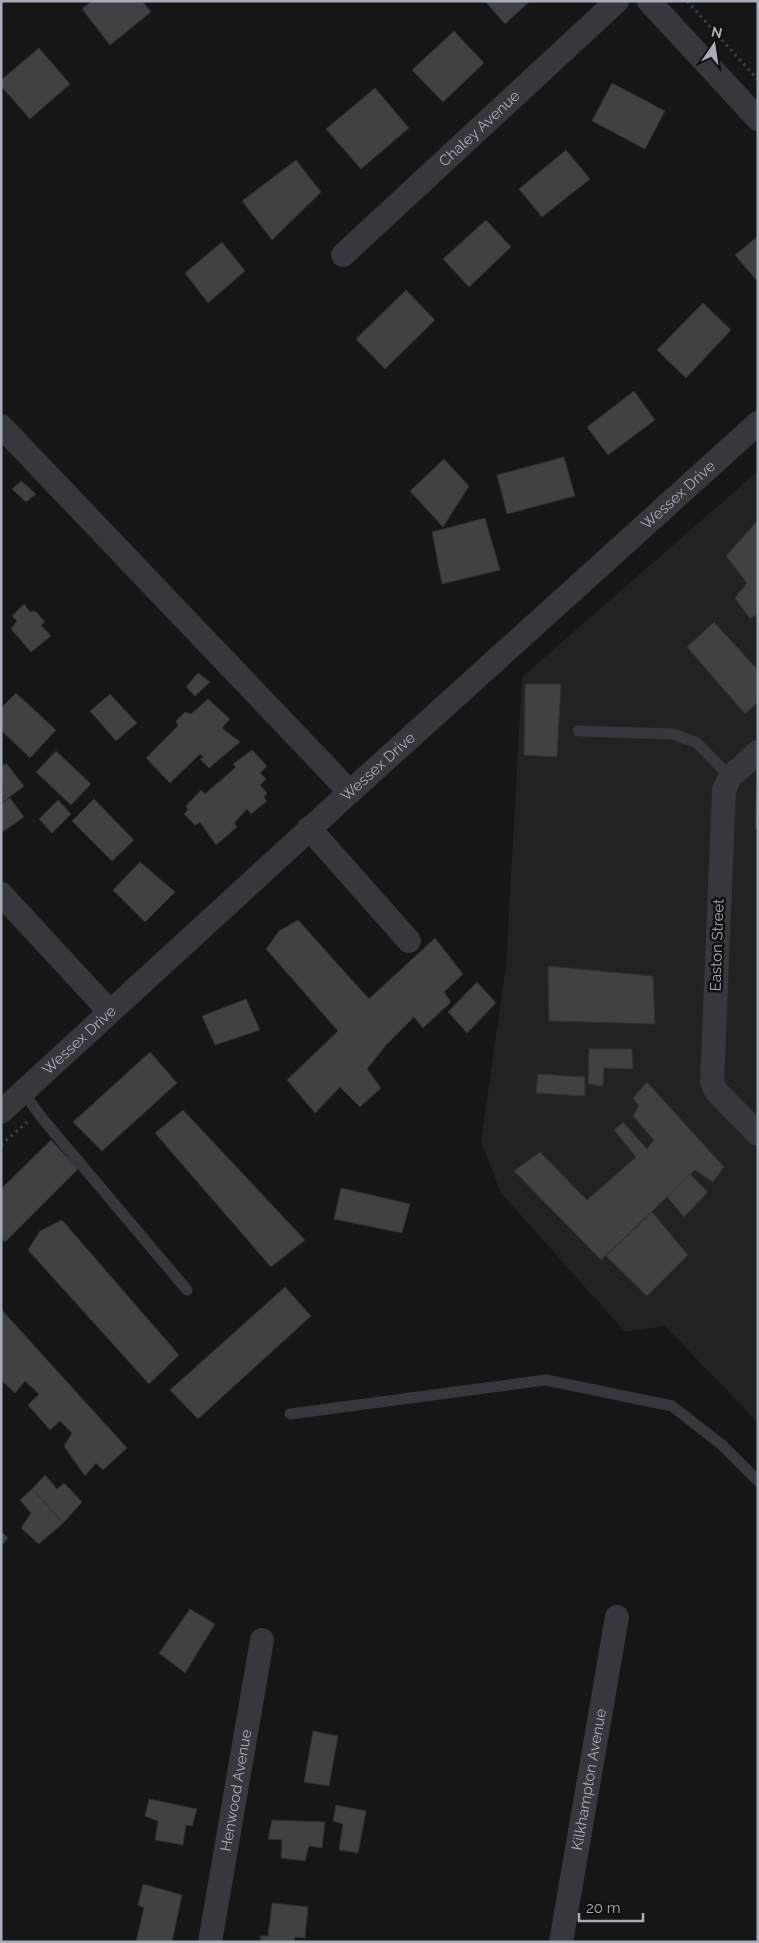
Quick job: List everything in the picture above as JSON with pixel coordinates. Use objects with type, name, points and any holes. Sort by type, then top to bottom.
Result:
[{"type":"street","name":"Chaley Avenue","points":[[343,255],[617,1]]},
{"type":"street","points":[[649,1],[758,119]]},
{"type":"street","name":"Wessex Drive","points":[[1,1112],[309,828],[758,423]]},
{"type":"street","points":[[1,426],[350,792]]},
{"type":"street","points":[[730,777],[758,752]]},
{"type":"street","name":"Easton Street","points":[[730,777],[724,790],[712,1082],[716,1091],[758,1134]]},
{"type":"street","points":[[309,828],[409,940]]},
{"type":"street","points":[[1,894],[110,1012]]},
{"type":"street","name":"Kilkhampton Avenue","points":[[560,1942],[617,1617]]},
{"type":"street","name":"Henwood Avenue","points":[[210,1942],[262,1640]]},
{"type":"lane","points":[[578,731],[673,734],[697,743],[730,777]]},
{"type":"lane","points":[[23,1092],[187,1290]]},
{"type":"lane","points":[[290,1414],[546,1380],[672,1406],[722,1445],[758,1481]]},
{"type":"path","points":[[687,1],[758,80]]},
{"type":"shaded area","points":[[758,471],[758,1423],[665,1326],[625,1332],[501,1193],[481,1142],[506,965],[522,677]]},
{"type":"building","points":[[92,1],[142,1],[151,12],[110,45],[82,9]]},
{"type":"building","points":[[485,1],[530,1],[505,24]]},
{"type":"building","points":[[454,31],[484,63],[443,102],[412,70]]},
{"type":"building","points":[[39,48],[70,84],[30,119],[1,86],[1,80]]},
{"type":"building","points":[[612,83],[665,111],[645,149],[592,121]]},
{"type":"building","points":[[375,88],[409,128],[361,169],[326,129]]},
{"type":"building","points":[[566,150],[590,179],[542,217],[519,189]]},
{"type":"building","points":[[296,160],[321,192],[272,240],[242,201]]},
{"type":"building","points":[[486,220],[511,247],[469,287],[443,259]]},
{"type":"building","points":[[758,236],[758,282],[735,255]]},
{"type":"building","points":[[222,242],[245,271],[208,303],[185,273]]},
{"type":"building","points":[[406,290],[435,320],[385,369],[356,339]]},
{"type":"building","points":[[703,303],[731,330],[686,378],[657,350]]},
{"type":"building","points":[[634,391],[655,420],[608,455],[587,427]]},
{"type":"building","points":[[564,457],[575,496],[507,514],[497,475]]},
{"type":"building","points":[[444,459],[469,486],[443,527],[410,491]]},
{"type":"building","points":[[21,481],[36,494],[26,502],[12,489]]},
{"type":"building","points":[[485,518],[500,570],[442,584],[432,532]]},
{"type":"building","points":[[758,520],[758,614],[750,619],[735,598],[747,583],[726,556]]},
{"type":"building","points":[[24,604],[30,612],[35,611],[45,622],[41,625],[51,636],[31,652],[11,629],[17,621],[12,616]]},
{"type":"building","points":[[714,622],[758,670],[758,702],[745,714],[687,647]]},
{"type":"building","points":[[198,673],[210,682],[195,696],[186,687]]},
{"type":"building","points":[[525,684],[561,684],[557,757],[524,755]]},
{"type":"building","points":[[16,693],[56,730],[30,758],[1,730],[1,708]]},
{"type":"building","points":[[110,694],[137,723],[116,741],[90,711]]},
{"type":"building","points":[[208,699],[230,719],[222,728],[240,742],[209,768],[200,759],[204,757],[200,754],[170,783],[146,758],[178,726],[176,721],[185,712],[191,714]]},
{"type":"building","points":[[252,750],[267,766],[260,773],[266,779],[260,785],[267,793],[264,797],[267,801],[251,814],[247,809],[234,823],[237,827],[216,845],[200,822],[195,825],[184,814],[188,810],[186,806],[201,790],[205,794],[236,767],[233,764]]},
{"type":"building","points":[[56,751],[91,784],[71,805],[36,772]]},
{"type":"building","points":[[6,763],[24,786],[3,802],[1,767]]},
{"type":"building","points":[[758,783],[758,830],[755,829]]},
{"type":"building","points":[[10,798],[24,817],[1,833],[1,804]]},
{"type":"building","points":[[94,799],[134,840],[112,861],[72,821]]},
{"type":"building","points":[[58,800],[71,814],[52,833],[39,819]]},
{"type":"building","points":[[140,862],[175,892],[145,922],[113,890]]},
{"type":"building","points":[[298,920],[369,999],[435,938],[463,974],[444,992],[451,1002],[423,1028],[414,1017],[386,1045],[367,1069],[381,1088],[360,1107],[340,1087],[315,1113],[287,1080],[338,1031],[266,949],[279,931]]},
{"type":"building","points":[[548,966],[653,976],[655,1024],[549,1021]]},
{"type":"building","points":[[477,982],[496,1003],[467,1033],[448,1012]]},
{"type":"building","points":[[246,999],[260,1030],[215,1045],[202,1016]]},
{"type":"building","points":[[589,1049],[632,1049],[633,1069],[604,1068],[603,1086],[588,1084]]},
{"type":"building","points":[[150,1052],[177,1083],[102,1151],[73,1122]]},
{"type":"building","points":[[538,1074],[585,1077],[585,1096],[536,1093]]},
{"type":"building","points":[[647,1082],[724,1167],[713,1182],[695,1170],[601,1260],[514,1171],[540,1152],[587,1200],[636,1157],[614,1130],[623,1122],[647,1149],[654,1140],[633,1116],[639,1106],[633,1098]]},
{"type":"building","points":[[183,1110],[305,1240],[271,1267],[155,1133]]},
{"type":"building","points":[[51,1140],[78,1169],[5,1242],[1,1238],[1,1189]]},
{"type":"building","points":[[690,1174],[708,1192],[684,1217],[667,1197]]},
{"type":"building","points":[[341,1188],[410,1204],[402,1233],[334,1219]]},
{"type":"building","points":[[652,1212],[688,1255],[647,1296],[606,1256]]},
{"type":"building","points":[[62,1220],[179,1355],[149,1384],[28,1250],[40,1231]]},
{"type":"building","points":[[285,1287],[311,1316],[198,1419],[170,1390]]},
{"type":"building","points":[[1,1309],[127,1448],[103,1470],[96,1463],[85,1476],[64,1446],[72,1433],[60,1421],[50,1430],[28,1405],[39,1394],[25,1381],[15,1393],[1,1380]]},
{"type":"building","points":[[45,1475],[57,1489],[64,1483],[82,1502],[63,1523],[32,1489]]},
{"type":"building","points":[[32,1489],[63,1523],[39,1544],[21,1528],[31,1513],[20,1500]]},
{"type":"building","points":[[1,1531],[8,1538],[1,1546]]},
{"type":"building","points":[[190,1609],[215,1624],[185,1673],[159,1653]]},
{"type":"building","points":[[313,1731],[338,1736],[329,1786],[304,1782]]},
{"type":"building","points":[[149,1799],[197,1809],[192,1826],[186,1825],[183,1845],[155,1840],[158,1821],[145,1816]]},
{"type":"building","points":[[336,1805],[366,1811],[358,1853],[339,1850],[343,1824],[333,1821]]},
{"type":"building","points":[[272,1820],[325,1822],[322,1848],[309,1846],[305,1861],[281,1858],[282,1840],[268,1839]]},
{"type":"building","points":[[143,1884],[182,1895],[172,1942],[136,1942],[144,1908],[138,1905]]},
{"type":"building","points":[[272,1903],[308,1907],[305,1938],[295,1937],[294,1942],[260,1942],[261,1936],[268,1936]]}]
